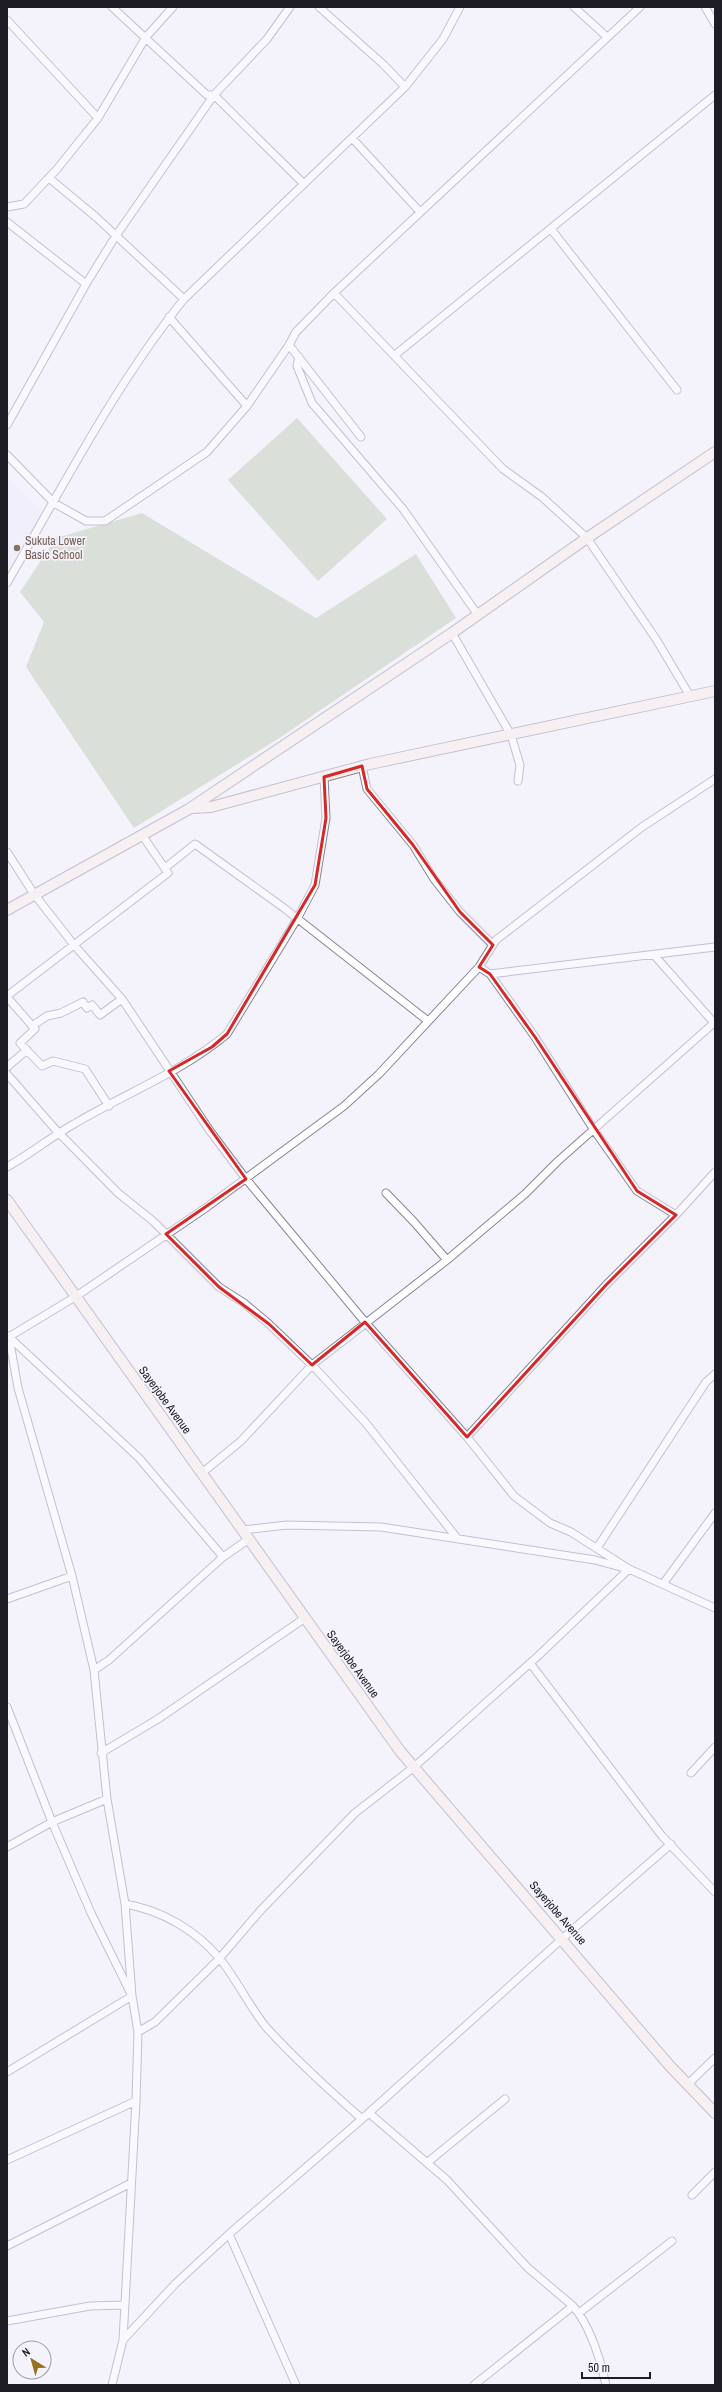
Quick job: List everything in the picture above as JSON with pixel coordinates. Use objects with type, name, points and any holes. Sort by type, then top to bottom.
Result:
[{"type":"street","points":[[112,7],[207,95],[214,95],[304,184]]},
{"type":"street","points":[[7,208],[24,204],[49,178],[98,118],[146,37],[173,7]]},
{"type":"street","points":[[7,425],[86,284],[115,237],[214,95],[267,39],[290,7]]},
{"type":"street","points":[[319,7],[384,64],[405,87]]},
{"type":"street","points":[[7,583],[121,389],[169,318],[184,299],[405,87],[443,39],[460,7]]},
{"type":"street","points":[[574,7],[607,37]]},
{"type":"street","points":[[7,455],[54,503],[86,521],[105,521],[207,452],[247,406],[289,345],[296,332],[334,293],[640,7]]},
{"type":"street","points":[[705,7],[715,24]]},
{"type":"street","points":[[7,20],[98,118]]},
{"type":"street","points":[[395,355],[715,95]]},
{"type":"street","points":[[352,138],[420,212]]},
{"type":"street","points":[[49,178],[96,218],[184,299]]},
{"type":"street","points":[[7,222],[86,284]]},
{"type":"street","points":[[551,229],[677,390]]},
{"type":"street","points":[[334,293],[503,469],[542,497],[587,538],[656,639],[690,696]]},
{"type":"street","points":[[169,318],[247,406]]},
{"type":"street","points":[[289,345],[362,437]]},
{"type":"street","points":[[299,358],[297,366],[312,403],[403,509],[478,615]]},
{"type":"street","points":[[7,910],[189,809],[452,633],[587,538],[715,452]]},
{"type":"street","points":[[452,633],[511,735],[520,764],[518,781]]},
{"type":"street","points":[[189,809],[211,807],[362,766],[690,696],[715,692]]},
{"type":"street","points":[[362,766],[367,789],[413,845],[434,879],[460,912],[493,946]]},
{"type":"street","points":[[7,1168],[74,1124],[110,1106],[212,1047],[227,1034],[297,919],[315,885],[319,870],[326,818],[324,777]]},
{"type":"street","points":[[8,1336],[75,1297],[246,1179],[344,1106],[379,1074],[479,967],[496,940],[642,827],[715,779]]},
{"type":"street","points":[[110,1106],[85,1069],[53,1061],[42,1066],[26,1050],[20,1043],[35,1029],[7,997],[168,873],[142,835]]},
{"type":"street","points":[[165,868],[195,844],[284,908],[428,1021]]},
{"type":"street","points":[[7,852],[34,894],[74,945],[122,998],[170,1071],[246,1179],[365,1322],[467,1437],[496,1475],[524,1504],[550,1523],[570,1532],[630,1569],[715,1608]]},
{"type":"street","points":[[490,974],[715,947]]},
{"type":"street","points":[[202,1474],[241,1441],[312,1365],[365,1322],[447,1260],[526,1194],[558,1161],[714,1023],[654,954]]},
{"type":"street","points":[[479,967],[490,974],[535,1037],[594,1130],[637,1191],[676,1215]]},
{"type":"street","points":[[32,1026],[47,1016],[61,1013],[83,1002],[87,1008],[92,1005],[100,1015],[122,998]]},
{"type":"street","points":[[7,1067],[26,1050]]},
{"type":"street","points":[[7,1074],[60,1134],[118,1193],[166,1234],[219,1287],[244,1303],[269,1324],[312,1365],[365,1422],[457,1538]]},
{"type":"street","points":[[467,1437],[601,1291],[676,1215],[715,1172]]},
{"type":"street","points":[[386,1193],[447,1260]]},
{"type":"street","name":"Sayerjobe Avenue","points":[[7,1200],[400,1751],[688,2084],[715,2113]]},
{"type":"street","points":[[8,1336],[138,1458],[223,1557]]},
{"type":"street","points":[[8,1336],[18,1388],[72,1576],[94,1670],[101,1753],[107,1799],[125,1904],[132,1996],[138,2032],[136,2101],[123,2305],[123,2340],[112,2385]]},
{"type":"street","points":[[597,1548],[706,1382],[715,1374]]},
{"type":"street","points":[[663,1584],[715,1513]]},
{"type":"street","points":[[242,1530],[287,1525],[381,1527],[595,1560],[630,1569]]},
{"type":"street","points":[[94,1670],[109,1660],[223,1557],[249,1539]]},
{"type":"street","points":[[138,2032],[155,2022],[219,1959],[260,1911],[355,1813],[414,1767],[530,1663],[630,1569]]},
{"type":"street","points":[[7,1599],[72,1576]]},
{"type":"street","points":[[101,1753],[158,1719],[305,1618]]},
{"type":"street","points":[[530,1663],[670,1844],[715,1892]]},
{"type":"street","points":[[7,1710],[52,1822],[91,1913],[132,1996]]},
{"type":"street","points":[[691,1773],[715,1747]]},
{"type":"street","points":[[7,1848],[52,1822],[107,1799]]},
{"type":"street","points":[[123,2340],[175,2284],[229,2234],[362,2120],[563,1938],[670,1844]]},
{"type":"street","points":[[125,1904],[147,1908],[185,1928],[219,1959],[265,2026],[305,2068],[362,2120]]},
{"type":"street","points":[[7,2072],[132,1996]]},
{"type":"street","points":[[688,2084],[715,2058]]},
{"type":"street","points":[[428,2162],[505,2099]]},
{"type":"street","points":[[7,2160],[136,2101]]},
{"type":"street","points":[[369,2113],[428,2162],[447,2180],[528,2268],[573,2306],[579,2313],[600,2360],[606,2385]]},
{"type":"street","points":[[692,2195],[715,2172]]},
{"type":"street","points":[[7,2246],[131,2183]]},
{"type":"street","points":[[229,2234],[296,2385]]},
{"type":"street","points":[[579,2313],[672,2241]]},
{"type":"street","points":[[7,2322],[90,2306],[123,2305]]},
{"type":"street","points":[[474,2385],[573,2306]]},
{"type":"highlighted area","points":[[362,766],[367,789],[413,845],[460,912],[493,945],[479,967],[490,974],[535,1037],[637,1191],[676,1215],[606,1285],[467,1437],[365,1322],[312,1365],[269,1324],[219,1287],[166,1234],[246,1179],[169,1071],[212,1047],[227,1034],[315,885],[326,818],[324,777]]},
{"type":"shaded area","name":"Sukuta Lower Basic School","points":[[7,476],[45,514],[7,582]]},
{"type":"green space","points":[[297,418],[387,519],[318,581],[228,480]]},
{"type":"green space","points":[[142,513],[316,618],[416,554],[456,618],[278,739],[134,828],[26,667],[44,622],[20,592],[56,538]]},
{"type":"place","name":"Sukuta Lower Basic School","points":[[17,548]]}]
